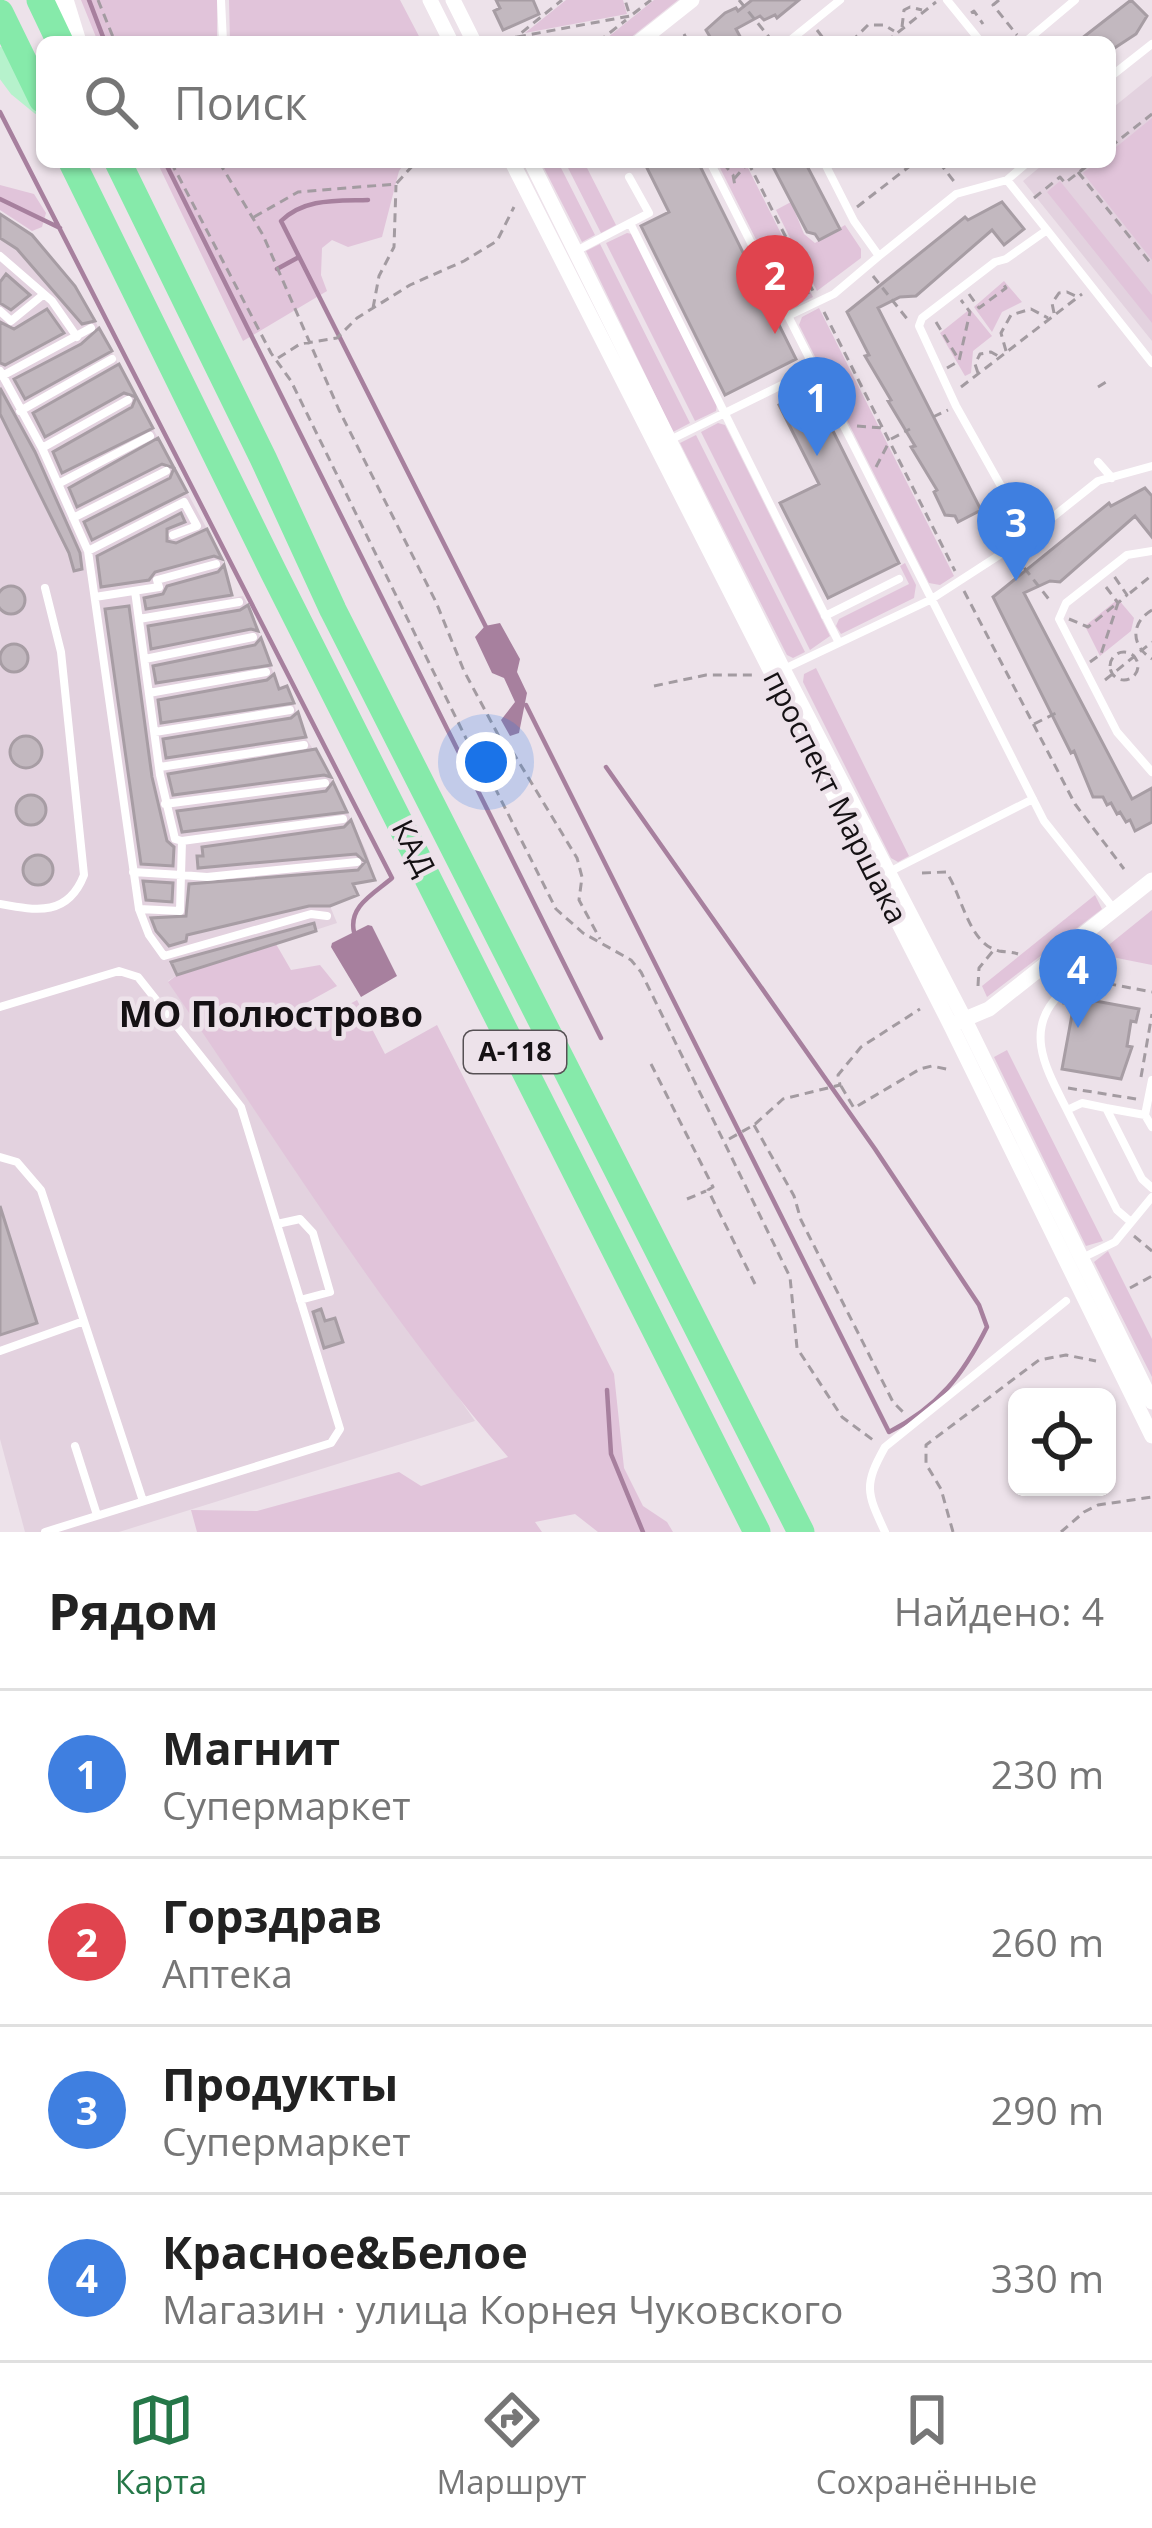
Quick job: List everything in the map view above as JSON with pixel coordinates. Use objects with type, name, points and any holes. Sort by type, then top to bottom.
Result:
[{"type":"highway","points":[[40,0],[57,36]]},
{"type":"highway","points":[[0,13],[36,88]]},
{"type":"highway","name":"КАД","points":[[75,168],[757,1532]]},
{"type":"highway","name":"КАД","points":[[123,168],[332,610],[801,1532]]},
{"type":"main road","points":[[63,0],[74,36]]},
{"type":"main road","points":[[0,59],[20,86],[36,97]]},
{"type":"street","points":[[430,0],[448,36]]},
{"type":"street","points":[[648,36],[692,0]]},
{"type":"street","points":[[454,1],[471,36]]},
{"type":"street","name":"проспект Маршака","points":[[515,168],[958,1022]]},
{"type":"street","name":"проспект Маршака","points":[[534,168],[888,872],[1152,1436]]},
{"type":"street","points":[[958,1022],[989,1009],[1152,880]]},
{"type":"street","name":"проспект Маршака","points":[[1074,1262],[1152,1402]]},
{"type":"lane","points":[[221,0],[224,36]]},
{"type":"lane","points":[[795,36],[840,0]]},
{"type":"lane","points":[[947,0],[976,36]]},
{"type":"lane","points":[[1031,36],[1076,0]]},
{"type":"lane","points":[[1116,72],[1152,44]]},
{"type":"lane","points":[[713,168],[1033,799],[1058,840],[1114,909]]},
{"type":"lane","points":[[827,168],[879,256]]},
{"type":"lane","points":[[788,316],[834,294],[956,194],[1007,180],[1021,168]]},
{"type":"lane","points":[[575,251],[649,213],[629,177]]},
{"type":"lane","points":[[1007,180],[1152,363]]},
{"type":"lane","points":[[630,223],[839,643]]},
{"type":"lane","points":[[1029,536],[956,406],[919,326],[922,318],[976,276],[1047,230]]},
{"type":"lane","points":[[0,256],[44,295],[76,337]]},
{"type":"lane","points":[[0,311],[11,321],[44,295]]},
{"type":"lane","points":[[92,328],[1,373],[42,448],[88,551],[133,872],[149,935],[164,956],[311,914],[326,916]]},
{"type":"lane","points":[[20,411],[112,359]]},
{"type":"lane","points":[[668,441],[798,376]]},
{"type":"lane","points":[[42,448],[128,400]]},
{"type":"lane","points":[[58,484],[150,436]]},
{"type":"lane","points":[[1098,462],[1112,478]]},
{"type":"lane","points":[[783,669],[930,600],[1029,536],[1098,482],[1152,466]]},
{"type":"lane","points":[[73,518],[166,471]]},
{"type":"lane","points":[[88,551],[184,502],[197,526],[173,535]]},
{"type":"lane","points":[[1152,551],[1127,555],[1111,573],[1066,603],[1064,617],[1117,732],[1152,772]]},
{"type":"lane","points":[[95,597],[159,587],[157,580],[216,564]]},
{"type":"lane","points":[[825,616],[899,579]]},
{"type":"lane","points":[[0,904],[40,909],[64,904],[77,892],[84,874],[61,652],[45,589]]},
{"type":"lane","points":[[135,591],[165,803],[175,839],[343,819]]},
{"type":"lane","points":[[139,620],[239,602]]},
{"type":"lane","points":[[145,659],[254,637]]},
{"type":"lane","points":[[149,693],[266,672]]},
{"type":"lane","points":[[155,732],[290,710]]},
{"type":"lane","points":[[160,767],[304,746]]},
{"type":"lane","points":[[165,803],[325,783]]},
{"type":"lane","points":[[888,872],[1033,799]]},
{"type":"lane","points":[[139,909],[180,910],[182,841]]},
{"type":"lane","points":[[133,872],[207,877],[357,862]]},
{"type":"lane","points":[[0,1006],[119,971],[138,977],[241,1107],[340,1429],[331,1443],[45,1532]]},
{"type":"lane","points":[[1060,994],[1048,1006],[1039,1054],[1117,1210],[1131,1222]]},
{"type":"lane","points":[[1152,1080],[1145,1115],[1152,1127]]},
{"type":"lane","points":[[1067,1110],[1082,1103],[1145,1115]]},
{"type":"lane","points":[[1074,1262],[1115,1241],[1152,1192],[1106,1108]]},
{"type":"lane","points":[[0,1156],[17,1162],[41,1190],[143,1501]]},
{"type":"lane","points":[[277,1224],[300,1219],[313,1233],[330,1292],[300,1300]]},
{"type":"lane","points":[[885,1532],[868,1497],[869,1475],[884,1447],[1066,1301]]},
{"type":"lane","points":[[0,1351],[84,1321]]},
{"type":"lane","points":[[75,1446],[97,1515]]},
{"type":"path","points":[[98,0],[113,36]]},
{"type":"path","points":[[518,36],[562,0]]},
{"type":"path","points":[[626,0],[630,16]]},
{"type":"path","points":[[605,36],[650,0]]},
{"type":"path","points":[[739,0],[768,36]]},
{"type":"path","points":[[999,0],[993,5],[1019,36]]},
{"type":"path","points":[[539,2],[544,14]]},
{"type":"path","points":[[894,36],[937,2]]},
{"type":"path","points":[[902,29],[904,10],[918,7],[924,11]]},
{"type":"path","points":[[522,36],[630,16]]},
{"type":"path","points":[[855,36],[868,26],[884,26],[896,34]]},
{"type":"path","points":[[817,30],[821,36]]},
{"type":"path","points":[[1116,142],[1152,114]]},
{"type":"path","points":[[174,168],[291,381],[483,773],[492,782],[556,909],[631,960],[641,972],[790,1277],[797,1348],[842,1417],[884,1447]]},
{"type":"path","points":[[223,168],[252,217],[436,602],[464,671],[502,742],[577,858],[583,877],[579,900],[602,944]]},
{"type":"path","points":[[373,308],[374,289],[394,247],[396,184],[411,168]]},
{"type":"path","points":[[726,168],[735,189]]},
{"type":"path","points":[[734,181],[744,168]]},
{"type":"path","points":[[751,168],[1075,804],[1124,869]]},
{"type":"path","points":[[856,208],[907,168]]},
{"type":"path","points":[[944,168],[958,185]]},
{"type":"path","points":[[1033,200],[1060,177],[1065,183],[1084,168]]},
{"type":"path","points":[[1078,172],[1152,265]]},
{"type":"path","points":[[252,217],[309,190],[396,184]]},
{"type":"path","points":[[276,359],[300,344],[340,336],[373,308],[497,241],[514,207]]},
{"type":"path","points":[[870,273],[909,322]]},
{"type":"path","points":[[969,294],[980,308],[1006,287],[1002,282]]},
{"type":"path","points":[[954,386],[959,388],[978,375],[1092,286]]},
{"type":"path","points":[[786,291],[799,296],[813,290]]},
{"type":"path","points":[[1055,315],[1052,303],[1059,293],[1078,297]]},
{"type":"path","points":[[946,369],[959,361],[970,312],[961,300]]},
{"type":"path","points":[[1007,352],[1001,333],[1011,315],[1031,309],[1049,320]]},
{"type":"path","points":[[935,320],[959,361]]},
{"type":"path","points":[[978,375],[975,364],[980,354],[991,352],[1000,358]]},
{"type":"path","points":[[1098,387],[1106,382]]},
{"type":"path","points":[[934,417],[949,409]]},
{"type":"path","points":[[855,426],[883,428]]},
{"type":"path","points":[[876,469],[889,440],[910,429]]},
{"type":"path","points":[[1015,555],[1051,602]]},
{"type":"path","points":[[1118,603],[1102,580],[1111,573],[1127,595]]},
{"type":"path","points":[[1064,617],[1088,627],[1152,575]]},
{"type":"path","points":[[1100,654],[1118,603]]},
{"type":"path","points":[[1152,610],[1138,622],[1135,632],[1141,651],[1152,659]]},
{"type":"path","points":[[1064,617],[1073,633]]},
{"type":"path","points":[[1081,648],[1096,686],[1152,642]]},
{"type":"path","points":[[1117,653],[1135,656],[1139,667],[1134,677],[1123,680],[1113,674],[1111,661],[1117,653]]},
{"type":"path","points":[[654,686],[726,673],[752,674]]},
{"type":"path","points":[[1034,724],[1058,712]]},
{"type":"path","points":[[922,873],[939,870],[957,883],[960,902],[980,941],[993,951],[1018,954]]},
{"type":"path","points":[[978,986],[979,968],[993,951]]},
{"type":"path","points":[[1063,975],[1152,992]]},
{"type":"path","points":[[920,1009],[860,1047],[838,1075],[841,1084],[854,1108],[920,1069],[951,1070]]},
{"type":"path","points":[[1141,1081],[1152,1014]]},
{"type":"path","points":[[651,1064],[713,1187],[687,1199]]},
{"type":"path","points":[[725,1140],[754,1125],[782,1099],[841,1084]]},
{"type":"path","points":[[1055,1085],[1138,1100],[1145,1115]]},
{"type":"path","points":[[754,1125],[794,1196],[801,1220],[893,1402],[915,1423]]},
{"type":"path","points":[[708,1190],[754,1284]]},
{"type":"path","points":[[1132,1235],[1152,1251]]},
{"type":"path","points":[[1130,1288],[1152,1276]]},
{"type":"path","points":[[953,1532],[941,1489],[926,1464],[926,1445],[1039,1360],[1066,1355],[1096,1360]]},
{"type":"path","points":[[1060,1532],[1098,1505],[1152,1497]]},
{"type":"shaded area","points":[[81,0],[217,0],[217,36],[96,36]]},
{"type":"shaded area","points":[[229,0],[400,0],[419,36],[230,36]]},
{"type":"shaded area","points":[[566,0],[623,0],[627,14],[525,33]]},
{"type":"shaded area","points":[[654,0],[678,0],[633,36],[609,36]]},
{"type":"shaded area","points":[[1152,76],[1152,341],[1023,181],[1039,168],[1116,168],[1116,105]]},
{"type":"shaded area","points":[[1152,118],[1152,260],[1083,173],[1089,168],[1116,168],[1116,147]]},
{"type":"shaded area","points":[[160,168],[401,168],[382,237],[348,247],[332,240],[322,248],[321,275],[327,291],[243,341]]},
{"type":"shaded area","points":[[544,168],[561,168],[595,235],[582,242]]},
{"type":"shaded area","points":[[568,168],[587,168],[616,225],[601,233]]},
{"type":"shaded area","points":[[720,168],[748,168],[813,297],[797,305],[787,301]]},
{"type":"shaded area","points":[[1060,181],[1152,295],[1152,323],[1047,192]]},
{"type":"shaded area","points":[[0,185],[34,194],[46,213],[42,227],[32,231],[0,210]]},
{"type":"shaded area","points":[[791,202],[804,234],[815,243],[845,225],[861,249],[861,258],[817,291],[776,210]]},
{"type":"shaded area","points":[[0,214],[32,235],[75,286],[95,321],[221,555],[232,598],[243,596],[248,605],[279,688],[287,686],[307,740],[330,775],[375,880],[354,884],[358,895],[330,906],[337,923],[168,981],[475,1421],[119,1532],[25,1532],[0,1439]]},
{"type":"shaded area","points":[[632,234],[717,404],[716,411],[695,421],[606,243]]},
{"type":"shaded area","points":[[600,244],[690,423],[673,432],[586,251]]},
{"type":"shaded area","points":[[1004,281],[1022,302],[1002,312],[992,332],[974,307]]},
{"type":"shaded area","points":[[819,308],[954,576],[940,585],[929,583],[799,325],[802,317]]},
{"type":"shaded area","points":[[970,309],[992,336],[973,351],[971,373],[965,376],[940,333]]},
{"type":"shaded area","points":[[718,423],[725,425],[830,636],[810,650],[701,432]]},
{"type":"shaded area","points":[[696,435],[805,652],[793,658],[787,655],[680,443]]},
{"type":"shaded area","points":[[905,563],[916,585],[914,598],[841,634],[836,626],[839,619],[909,584],[900,566]]},
{"type":"shaded area","points":[[1118,599],[1134,618],[1131,631],[1100,656],[1085,626]]},
{"type":"shaded area","points":[[500,623],[520,659],[517,672],[527,693],[519,733],[510,736],[501,720],[515,702],[504,678],[492,673],[475,637],[485,626]]},
{"type":"shaded area","points":[[816,668],[909,856],[898,862],[891,858],[803,682],[804,674]]},
{"type":"shaded area","points":[[1095,895],[1102,909],[987,997],[982,986]]},
{"type":"shaded area","points":[[1152,910],[1152,965],[1112,957],[1107,978],[1074,973]]},
{"type":"shaded area","points":[[368,925],[397,976],[361,997],[331,947]]},
{"type":"shaded area","points":[[276,944],[291,970],[320,965],[337,986],[297,1008],[308,1027],[357,1000],[385,1054],[437,1025],[614,1374],[624,1468],[643,1506],[667,1522],[673,1532],[598,1532],[575,1514],[535,1522],[542,1532],[197,1532],[191,1510],[257,1511],[399,1472],[421,1486],[508,1457],[374,1284],[168,982],[177,975]]},
{"type":"shaded area","points":[[1007,1050],[1103,1241],[1086,1246],[994,1057]]},
{"type":"shaded area","points":[[1108,1251],[1152,1339],[1152,1377],[1094,1262]]},
{"type":"building","points":[[496,0],[533,0],[539,14],[503,30],[494,11],[500,8]]},
{"type":"building","points":[[752,0],[799,0],[777,18],[760,16],[736,29],[740,36],[710,36],[706,30],[725,13],[738,11]]},
{"type":"building","points":[[1131,0],[1147,16],[1136,34],[1116,47],[1116,36],[1085,36]]},
{"type":"building","points":[[647,168],[701,168],[796,359],[725,395],[641,226],[669,212]]},
{"type":"building","points":[[774,168],[808,168],[840,229],[819,240],[807,232]]},
{"type":"building","points":[[1002,202],[1024,229],[1004,245],[992,230],[916,296],[900,297],[878,308],[981,510],[958,522],[955,516],[945,515],[937,490],[911,447],[915,446],[865,356],[869,355],[847,312],[965,217],[968,220]]},
{"type":"building","points":[[0,214],[32,235],[75,286],[95,321],[82,324],[17,249],[0,238]]},
{"type":"building","points":[[6,274],[30,295],[11,310],[0,303],[0,282]]},
{"type":"building","points":[[47,309],[64,333],[5,365],[0,363],[0,322],[14,329]]},
{"type":"building","points":[[99,328],[112,351],[25,399],[14,379],[81,344]]},
{"type":"building","points":[[119,364],[153,428],[62,473],[53,452],[132,407],[136,397],[124,393],[45,437],[33,413]]},
{"type":"building","points":[[0,388],[35,452],[80,553],[82,569],[74,571],[0,414]]},
{"type":"building","points":[[812,389],[899,563],[828,598],[780,503],[819,484],[779,405]]},
{"type":"building","points":[[158,438],[187,492],[92,540],[84,522],[170,478],[174,468],[162,464],[77,507],[69,488]]},
{"type":"building","points":[[1145,488],[1152,496],[1152,537],[1135,516],[1060,582],[1050,581],[1024,593],[1132,799],[1152,788],[1152,822],[1135,831],[1111,803],[1093,797],[993,597],[1109,503]]},
{"type":"building","points":[[181,513],[185,522],[167,529],[167,541],[176,543],[207,529],[222,559],[214,556],[155,572],[149,580],[101,587],[97,556]]},
{"type":"building","points":[[224,565],[232,595],[146,609],[144,598],[163,594],[167,586],[218,572]]},
{"type":"building","points":[[5,587],[17,587],[24,594],[24,606],[17,613],[5,613],[-1,607],[-1,593]]},
{"type":"building","points":[[248,605],[258,631],[151,649],[148,626]]},
{"type":"building","points":[[129,606],[152,777],[167,841],[174,847],[173,866],[141,864],[105,609]]},
{"type":"building","points":[[261,638],[271,665],[156,683],[153,666],[255,645]]},
{"type":"building","points":[[14,644],[24,648],[28,658],[24,668],[14,672],[4,668],[0,658],[4,648]]},
{"type":"building","points":[[274,674],[279,689],[287,686],[294,703],[161,723],[158,700],[267,680]]},
{"type":"building","points":[[298,712],[306,737],[166,758],[163,739],[291,718]]},
{"type":"building","points":[[26,736],[37,741],[42,752],[37,763],[26,768],[15,763],[10,752],[15,741]]},
{"type":"building","points":[[316,749],[331,777],[173,795],[168,774]]},
{"type":"building","points":[[333,782],[347,812],[182,832],[177,811],[326,791]]},
{"type":"building","points":[[31,795],[42,799],[46,810],[42,821],[31,825],[20,821],[16,810],[20,799]]},
{"type":"building","points":[[351,820],[375,880],[353,884],[358,895],[330,906],[309,906],[187,935],[186,941],[169,946],[156,931],[151,918],[186,916],[189,884],[358,870],[365,862],[356,854],[198,868],[202,847],[344,827]]},
{"type":"building","points":[[38,855],[49,859],[53,870],[49,881],[38,885],[27,881],[23,870],[27,859]]},
{"type":"building","points":[[143,881],[173,883],[172,902],[146,900]]},
{"type":"building","points":[[314,923],[316,931],[177,975],[171,962]]},
{"type":"building","points":[[1067,988],[1080,990],[1079,998],[1139,1009],[1136,1022],[1131,1021],[1127,1046],[1132,1047],[1121,1079],[1062,1069],[1074,1004],[1064,1003]]},
{"type":"building","points":[[0,1206],[37,1323],[0,1335]]},
{"type":"building","points":[[321,1309],[325,1321],[335,1318],[343,1342],[324,1348],[313,1312]]},
{"type":"waterway","points":[[89,0],[103,36]]},
{"type":"waterway","points":[[0,112],[392,878],[359,907],[354,932]]},
{"type":"waterway","points":[[168,168],[601,1038]]},
{"type":"waterway","points":[[0,199],[60,228]]},
{"type":"waterway","points":[[368,200],[311,205],[281,221],[488,631]]},
{"type":"waterway","points":[[277,269],[299,257]]},
{"type":"waterway","points":[[526,705],[889,1432],[922,1412],[958,1375],[987,1327],[979,1305],[606,767]]},
{"type":"waterway","points":[[607,1390],[611,1454],[643,1532]]},
{"type":"place","name":"Горздрав","points":[[775,334]]},
{"type":"place","name":"Магнит","points":[[817,456]]},
{"type":"place","name":"Продукты","points":[[1016,581]]},
{"type":"place","name":"Красное&Белое","points":[[1078,1028]]},
{"type":"district","name":"МО Полюстрово","points":[[271,1014]]}]
